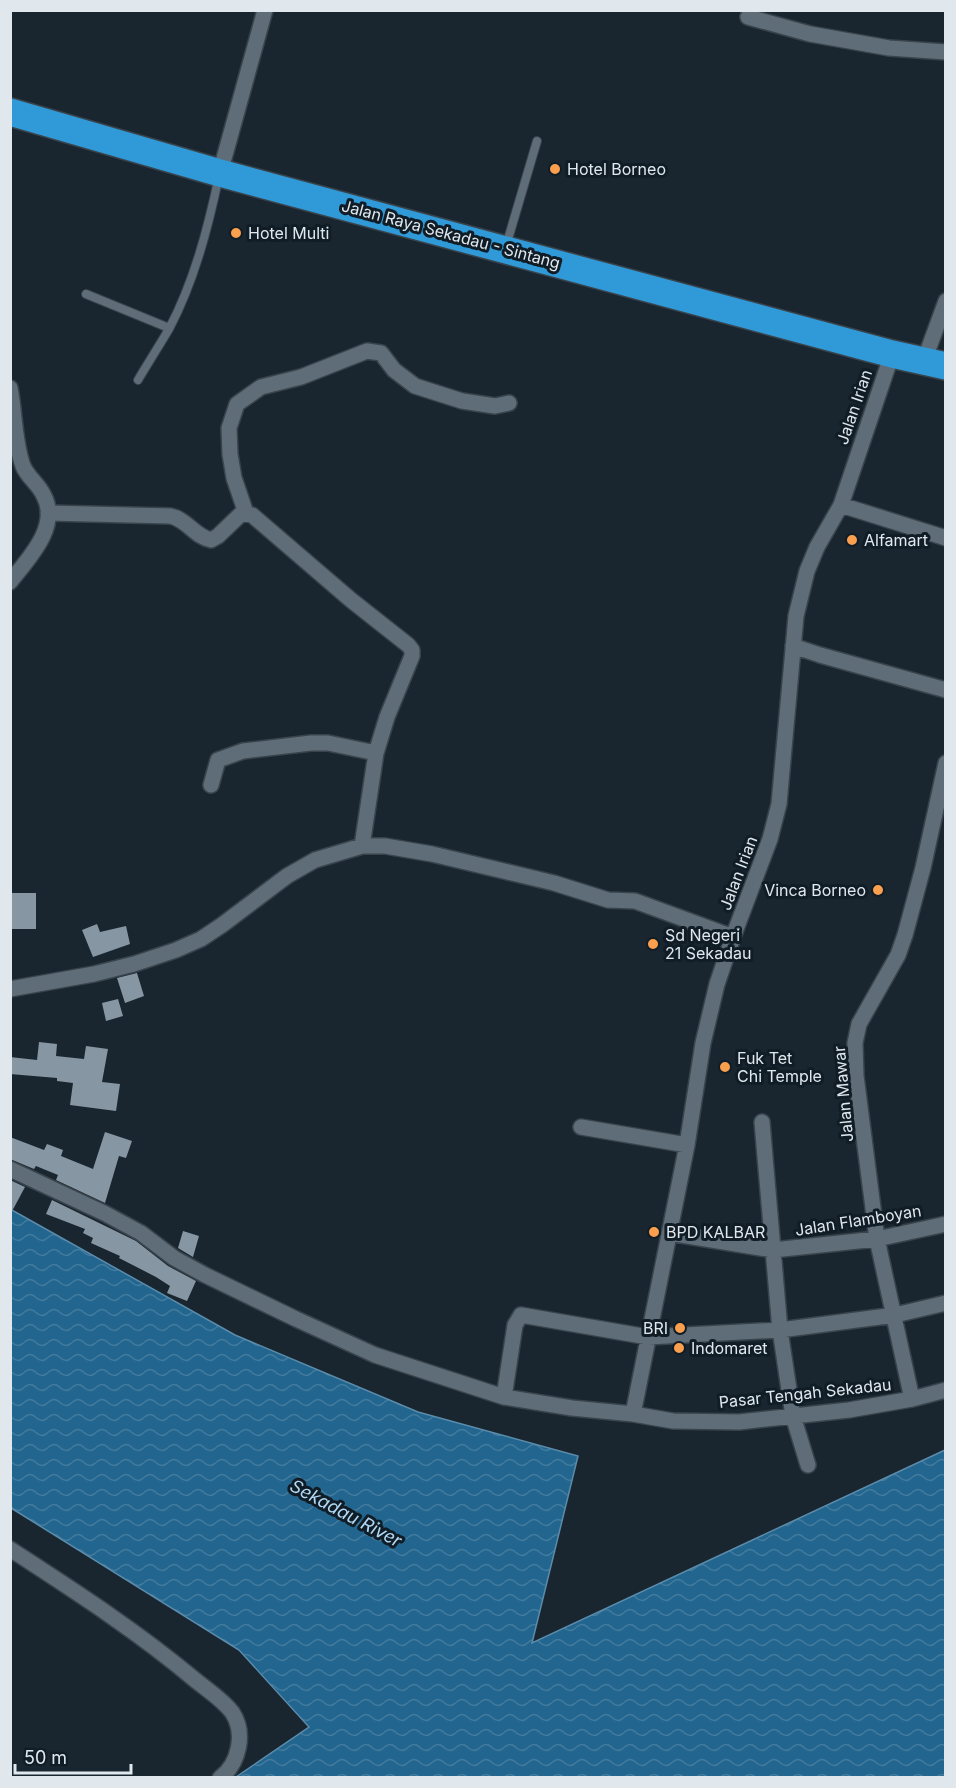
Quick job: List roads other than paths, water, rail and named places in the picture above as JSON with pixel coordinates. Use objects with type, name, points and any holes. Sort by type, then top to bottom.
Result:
[{"type":"highway","name":"Jalan Raya Sekadau - Sintang","points":[[10,112],[220,173],[892,354],[935,363]]},
{"type":"street","points":[[220,173],[265,10]]},
{"type":"street","points":[[748,17],[810,34],[888,48],[945,52]]},
{"type":"street","points":[[935,363],[945,301]]},
{"type":"street","points":[[246,513],[234,478],[230,428],[237,404],[261,387],[302,378],[368,351],[381,353],[394,370],[415,386],[462,401],[495,406],[509,403]]},
{"type":"street","name":"Jalan Irian","points":[[633,1414],[687,1145],[703,1043],[717,984],[770,839],[779,804],[796,616],[807,572],[817,547],[841,506],[892,354]]},
{"type":"street","points":[[10,388],[21,457],[29,478],[44,495],[48,513],[47,526],[42,540],[10,582]]},
{"type":"street","points":[[841,506],[945,538]]},
{"type":"street","points":[[48,513],[170,516],[179,518],[206,539],[211,540],[237,517],[246,513],[252,515],[411,650],[412,656],[387,717],[376,753],[362,846]]},
{"type":"street","points":[[793,646],[945,690]]},
{"type":"street","points":[[212,785],[218,760],[243,751],[320,743],[376,753]]},
{"type":"street","name":"Jalan Mawar","points":[[912,1399],[877,1239],[856,1076],[856,1031],[898,955],[906,935],[945,763]]},
{"type":"street","points":[[10,989],[94,974],[176,950],[201,939],[287,876],[315,860],[362,846],[385,846],[432,854],[554,883],[608,900],[635,901],[733,937]]},
{"type":"street","points":[[762,1122],[780,1330],[793,1416],[808,1465]]},
{"type":"street","points":[[582,1127],[687,1145]]},
{"type":"street","name":"Pasar Tengah Sekadau","points":[[10,1169],[104,1213],[141,1233],[174,1258],[296,1319],[375,1355],[504,1397],[673,1421],[739,1422],[849,1410],[912,1399],[945,1390]]},
{"type":"street","name":"Jalan Flamboyan","points":[[669,1233],[773,1251],[877,1239],[945,1224]]},
{"type":"street","points":[[504,1397],[515,1324],[521,1315],[648,1337],[780,1330],[895,1315],[945,1303]]},
{"type":"street","points":[[10,1549],[178,1665],[232,1713],[239,1732],[238,1751],[229,1771],[220,1778]]},
{"type":"lane","points":[[506,249],[537,141]]},
{"type":"lane","points":[[138,380],[181,302],[207,229],[220,173]]},
{"type":"lane","points":[[86,294],[169,327]]},
{"type":"water","name":"Sekadau River","points":[[10,1209],[235,1335],[418,1412],[578,1456],[532,1643],[945,1450],[945,1777],[236,1777],[309,1727],[239,1650],[11,1508]]},
{"type":"place","name":"Hotel Borneo","points":[[555,169]]},
{"type":"place","name":"Hotel Multi","points":[[236,233]]},
{"type":"place","name":"Alfamart","points":[[852,540]]},
{"type":"place","name":"Vinca Borneo","points":[[878,890]]},
{"type":"place","name":"Sd Negeri 21 Sekadau","points":[[653,944]]},
{"type":"place","name":"Fuk Tet Chi Temple","points":[[725,1067]]},
{"type":"place","name":"BPD KALBAR","points":[[654,1232]]},
{"type":"place","name":"BRI","points":[[680,1328]]},
{"type":"place","name":"Indomaret","points":[[679,1348]]}]
